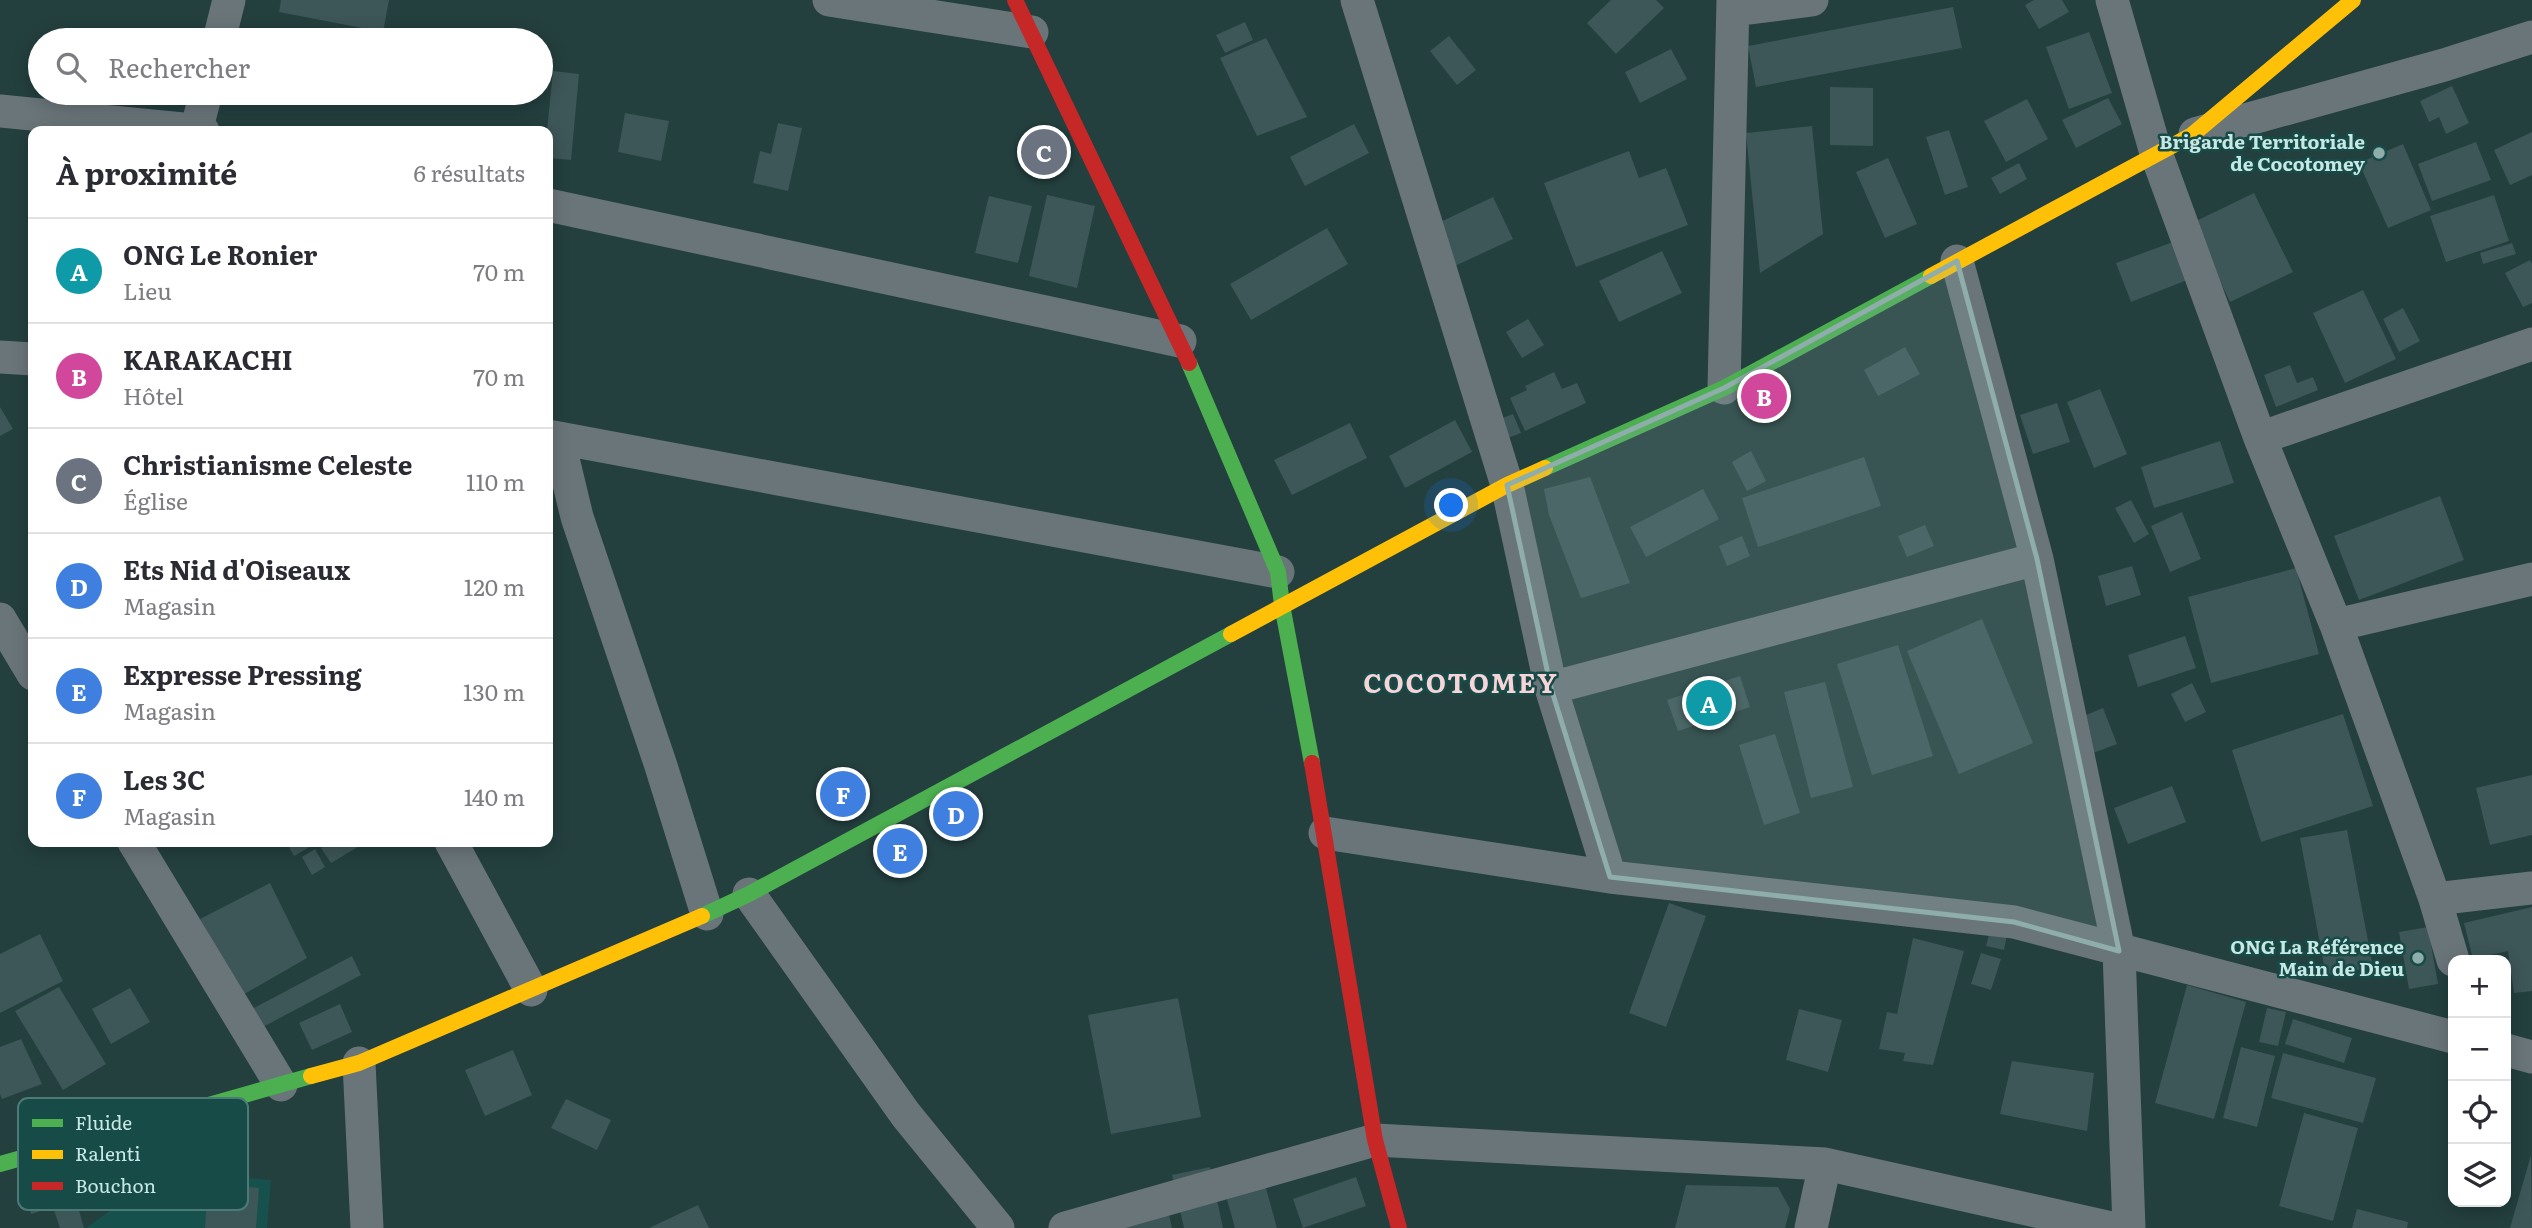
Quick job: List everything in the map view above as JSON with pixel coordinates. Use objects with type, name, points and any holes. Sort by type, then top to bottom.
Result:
[{"type":"main road","points":[[1015,0],[1180,341],[1278,572],[1325,833],[1375,1140],[1399,1228]]},
{"type":"main road","points":[[238,1098],[359,1063],[749,894],[1507,485],[1724,388],[2192,135],[2354,0]]},
{"type":"main road","points":[[0,1164],[18,1159]]},
{"type":"street","points":[[222,28],[229,0]]},
{"type":"street","points":[[829,0],[1032,32]]},
{"type":"street","points":[[1357,0],[1507,485],[1551,688],[1609,877]]},
{"type":"street","points":[[1724,388],[1734,5],[1812,0]]},
{"type":"street","points":[[2112,0],[2157,153],[2259,438],[2336,625],[2435,899],[2452,955]]},
{"type":"street","points":[[2192,135],[2444,65],[2532,37]]},
{"type":"street","points":[[199,126],[203,105]]},
{"type":"street","points":[[0,111],[148,126]]},
{"type":"street","points":[[553,206],[1180,341]]},
{"type":"street","points":[[1956,261],[2036,559],[2119,951],[2129,1228]]},
{"type":"street","points":[[2259,438],[2532,344]]},
{"type":"street","points":[[0,357],[28,359]]},
{"type":"street","points":[[707,914],[553,437],[1278,572]]},
{"type":"street","points":[[1551,688],[2036,559]]},
{"type":"street","points":[[2336,625],[2532,579]]},
{"type":"street","points":[[0,619],[28,666]]},
{"type":"street","points":[[1325,833],[1609,877],[2014,922],[2448,1036]]},
{"type":"street","points":[[137,847],[281,1086]]},
{"type":"street","points":[[454,847],[531,990]]},
{"type":"street","points":[[2435,899],[2532,888]]},
{"type":"street","points":[[749,894],[906,1115],[998,1228]]},
{"type":"street","points":[[2511,1052],[2532,1057]]},
{"type":"street","points":[[359,1063],[367,1228]]},
{"type":"street","points":[[1069,1227],[1375,1140],[1825,1164],[2112,1228]]},
{"type":"street","points":[[1811,1228],[1825,1164]]},
{"type":"highlighted area","points":[[1957,261],[2037,559],[2119,951],[2014,922],[1610,877],[1551,688],[1507,485],[1724,388]]},
{"type":"shaded area","points":[[248,1178],[271,1180],[267,1228],[86,1228],[111,1210],[248,1210]]},
{"type":"building","points":[[281,0],[389,0],[384,28],[362,28],[279,12]]},
{"type":"building","points":[[1611,0],[1656,0],[1664,8],[1616,54],[1587,23]]},
{"type":"building","points":[[2034,0],[2062,0],[2069,12],[2039,29],[2025,5]]},
{"type":"building","points":[[1953,7],[1962,48],[1756,87],[1748,46]]},
{"type":"building","points":[[1245,22],[1253,40],[1225,53],[1216,35]]},
{"type":"building","points":[[2089,32],[2112,93],[2069,109],[2046,47]]},
{"type":"building","points":[[1449,36],[1476,70],[1457,85],[1430,51]]},
{"type":"building","points":[[1266,38],[1307,117],[1257,136],[1220,58]]},
{"type":"building","points":[[1671,49],[1687,79],[1640,103],[1625,72]]},
{"type":"building","points":[[553,71],[579,74],[571,160],[553,158],[553,126],[548,126],[550,105],[553,105]]},
{"type":"building","points":[[2452,86],[2469,123],[2446,134],[2439,117],[2429,122],[2420,101]]},
{"type":"building","points":[[1830,87],[1873,88],[1873,146],[1830,145]]},
{"type":"building","points":[[2108,98],[2122,124],[2076,148],[2062,120]]},
{"type":"building","points":[[2027,99],[2048,139],[2006,162],[1984,121]]},
{"type":"building","points":[[625,113],[669,121],[661,161],[618,152]]},
{"type":"building","points":[[778,123],[802,128],[788,191],[753,183],[760,151],[771,154]]},
{"type":"building","points":[[1354,124],[1369,153],[1305,186],[1290,157]]},
{"type":"building","points":[[1812,126],[1823,234],[1760,273],[1746,133]]},
{"type":"building","points":[[1949,130],[1968,187],[1945,195],[1926,137]]},
{"type":"building","points":[[2532,132],[2532,175],[2510,185],[2494,150]]},
{"type":"building","points":[[2476,142],[2491,180],[2432,201],[2418,164]]},
{"type":"building","points":[[2403,144],[2431,210],[2388,228],[2359,163]]},
{"type":"building","points":[[1629,151],[1639,178],[1666,168],[1688,225],[1576,267],[1544,183]]},
{"type":"building","points":[[1888,158],[1917,224],[1885,238],[1856,172]]},
{"type":"building","points":[[2019,163],[2027,179],[2000,194],[1991,178]]},
{"type":"building","points":[[2254,193],[2293,272],[2230,302],[2192,223]]},
{"type":"building","points":[[1047,195],[1095,206],[1077,288],[1029,276]]},
{"type":"building","points":[[2494,195],[2509,241],[2446,262],[2430,216]]},
{"type":"building","points":[[989,196],[1032,206],[1018,263],[975,253]]},
{"type":"building","points":[[1493,197],[1513,239],[1455,266],[1436,224]]},
{"type":"building","points":[[1327,228],[1348,264],[1251,320],[1230,284]]},
{"type":"building","points":[[2181,239],[2195,277],[2131,302],[2116,263]]},
{"type":"building","points":[[2512,243],[2516,254],[2483,264],[2480,253]]},
{"type":"building","points":[[1662,251],[1682,293],[1619,322],[1599,281]]},
{"type":"building","points":[[2530,260],[2532,303],[2523,307],[2505,273]]},
{"type":"building","points":[[2363,290],[2396,359],[2345,383],[2313,313]]},
{"type":"building","points":[[2403,308],[2420,341],[2399,352],[2383,319]]},
{"type":"building","points":[[1528,319],[1544,345],[1522,358],[1506,332]]},
{"type":"building","points":[[1905,347],[1920,374],[1878,396],[1864,370]]},
{"type":"building","points":[[2290,365],[2297,383],[2313,377],[2318,390],[2276,407],[2264,375]]},
{"type":"building","points":[[1554,372],[1562,389],[1577,383],[1586,403],[1525,431],[1510,398],[1527,390],[1525,386]]},
{"type":"building","points":[[2100,389],[2127,454],[2094,468],[2067,402]]},
{"type":"building","points":[[2057,403],[2070,442],[2033,454],[2020,415]]},
{"type":"building","points":[[0,407],[13,429],[0,436]]},
{"type":"building","points":[[1513,414],[1521,433],[1508,438],[1500,419]]},
{"type":"building","points":[[1455,420],[1472,452],[1405,488],[1389,456]]},
{"type":"building","points":[[1350,423],[1367,458],[1292,495],[1274,460]]},
{"type":"building","points":[[2220,441],[2234,483],[2154,508],[2141,467]]},
{"type":"building","points":[[1751,451],[1766,481],[1747,491],[1732,462]]},
{"type":"building","points":[[1864,457],[1881,506],[1758,547],[1742,498]]},
{"type":"building","points":[[1590,477],[1630,583],[1581,598],[1549,515],[1544,489]]},
{"type":"building","points":[[1703,489],[1719,519],[1646,557],[1630,527]]},
{"type":"building","points":[[2440,496],[2464,560],[2359,600],[2334,536]]},
{"type":"building","points":[[2131,500],[2149,534],[2134,543],[2115,508]]},
{"type":"building","points":[[2182,512],[2201,559],[2170,572],[2151,526]]},
{"type":"building","points":[[1925,525],[1934,546],[1907,557],[1898,536]]},
{"type":"building","points":[[1742,536],[1750,556],[1727,566],[1719,546]]},
{"type":"building","points":[[2132,566],[2141,595],[2106,606],[2098,576]]},
{"type":"building","points":[[2296,568],[2319,654],[2211,683],[2188,597]]},
{"type":"building","points":[[1982,619],[2033,743],[1959,774],[1907,651]]},
{"type":"building","points":[[2185,636],[2196,668],[2138,687],[2128,655]]},
{"type":"building","points":[[1898,645],[1933,756],[1872,775],[1837,664]]},
{"type":"building","points":[[1740,676],[1750,707],[1678,731],[1667,700]]},
{"type":"building","points":[[1825,682],[1853,787],[1811,798],[1784,692]]},
{"type":"building","points":[[2192,683],[2206,712],[2185,722],[2171,694]]},
{"type":"building","points":[[2103,708],[2117,744],[2093,753],[2079,718]]},
{"type":"building","points":[[2343,714],[2373,806],[2261,842],[2232,750]]},
{"type":"building","points":[[1775,734],[1800,813],[1764,825],[1739,745]]},
{"type":"building","points":[[2532,775],[2532,835],[2490,845],[2476,788]]},
{"type":"building","points":[[2172,786],[2186,822],[2128,844],[2114,808]]},
{"type":"building","points":[[2347,830],[2373,967],[2326,976],[2300,838]]},
{"type":"building","points":[[289,847],[309,847],[294,856]]},
{"type":"building","points":[[323,847],[358,847],[331,863]]},
{"type":"building","points":[[315,849],[325,867],[312,875],[302,857]]},
{"type":"building","points":[[270,883],[307,958],[241,996],[200,919]]},
{"type":"building","points":[[1669,903],[1706,916],[1666,1027],[1629,1013]]},
{"type":"building","points":[[2532,907],[2532,991],[2514,993],[2511,955],[2508,951],[2472,955],[2464,923]]},
{"type":"building","name":"ONG La Référence Main de Dieu","points":[[2428,927],[2438,984],[2409,989],[2399,932]]},
{"type":"building","points":[[1990,931],[2007,935],[2004,950],[1986,946]]},
{"type":"building","points":[[40,934],[63,981],[0,1013],[0,954]]},
{"type":"building","points":[[1913,938],[1964,951],[1933,1065],[1903,1061],[1905,1053],[1879,1049],[1887,1012],[1897,1014]]},
{"type":"building","points":[[1981,953],[2001,959],[1991,990],[1971,984]]},
{"type":"building","points":[[352,956],[361,975],[261,1028],[250,1010]]},
{"type":"building","points":[[2187,985],[2246,1002],[2214,1119],[2155,1103]]},
{"type":"building","points":[[59,987],[106,1064],[63,1090],[15,1011]]},
{"type":"building","points":[[130,988],[150,1022],[111,1044],[92,1009]]},
{"type":"building","points":[[1178,998],[1201,1117],[1111,1134],[1088,1015]]},
{"type":"building","points":[[340,1004],[352,1032],[312,1050],[299,1023]]},
{"type":"building","points":[[2267,1008],[2286,1012],[2278,1046],[2259,1042]]},
{"type":"building","points":[[1799,1009],[1842,1020],[1828,1072],[1786,1060]]},
{"type":"building","points":[[2293,1019],[2352,1038],[2344,1063],[2285,1044]]},
{"type":"building","points":[[21,1039],[42,1084],[2,1099],[0,1047]]},
{"type":"building","points":[[2241,1047],[2275,1056],[2257,1127],[2223,1118]]},
{"type":"building","points":[[513,1050],[532,1095],[485,1116],[465,1070]]},
{"type":"building","points":[[2283,1053],[2376,1078],[2363,1123],[2271,1098]]},
{"type":"building","points":[[2012,1061],[2094,1073],[2087,1131],[2000,1114]]},
{"type":"building","points":[[566,1099],[611,1120],[597,1150],[551,1128]]},
{"type":"building","points":[[2304,1113],[2358,1128],[2333,1221],[2279,1206]]},
{"type":"building","points":[[2531,1155],[2532,1228],[2510,1228]]},
{"type":"building","points":[[1210,1167],[1223,1228],[1184,1228],[1172,1175]]},
{"type":"building","points":[[1262,1174],[1277,1228],[1235,1228],[1223,1185]]},
{"type":"building","points":[[1356,1177],[1366,1206],[1303,1228],[1293,1199]]},
{"type":"building","points":[[1686,1185],[1778,1187],[1790,1209],[1785,1228],[1675,1228]]},
{"type":"building","points":[[248,1187],[259,1188],[256,1228],[205,1228],[206,1210],[248,1210]]},
{"type":"building","points":[[698,1205],[709,1228],[649,1228]]},
{"type":"building","points":[[1167,1206],[1172,1228],[1120,1228]]},
{"type":"building","points":[[2357,1209],[2408,1222],[2407,1228],[2352,1228]]},
{"type":"building","points":[[54,1210],[79,1210],[84,1228],[60,1228]]},
{"type":"traffic: fast","points":[[1545,468],[1724,388],[1931,276]]},
{"type":"traffic: fast","points":[[1189,363],[1278,572],[1312,763]]},
{"type":"traffic: fast","points":[[702,916],[749,894],[1231,634]]},
{"type":"traffic: fast","points":[[233,1098],[311,1076]]},
{"type":"traffic: fast","points":[[0,1164],[18,1159]]},
{"type":"traffic: slow","points":[[1931,276],[2192,135],[2353,0]]},
{"type":"traffic: slow","points":[[1231,634],[1507,485],[1545,468]]},
{"type":"traffic: slow","points":[[311,1076],[359,1063],[702,916]]},
{"type":"traffic: jam","points":[[1015,0],[1189,363]]},
{"type":"traffic: jam","points":[[1312,763],[1375,1140],[1399,1228]]},
{"type":"place","name":"Christianisme Celeste","points":[[1044,152]]},
{"type":"place","name":"Brigarde Territoriale de Cocotomey","points":[[2379,153]]},
{"type":"place","name":"KARAKACHI","points":[[1764,396]]},
{"type":"place","name":"ONG Le Ronier","points":[[1709,703]]},
{"type":"place","name":"Les 3C","points":[[843,794]]},
{"type":"place","name":"Ets Nid d'Oiseaux","points":[[956,814]]},
{"type":"place","name":"Expresse Pressing","points":[[900,851]]},
{"type":"place","name":"ONG La Référence Main de Dieu","points":[[2418,958]]},
{"type":"district","name":"COCOTOMEY","points":[[1461,684]]}]
